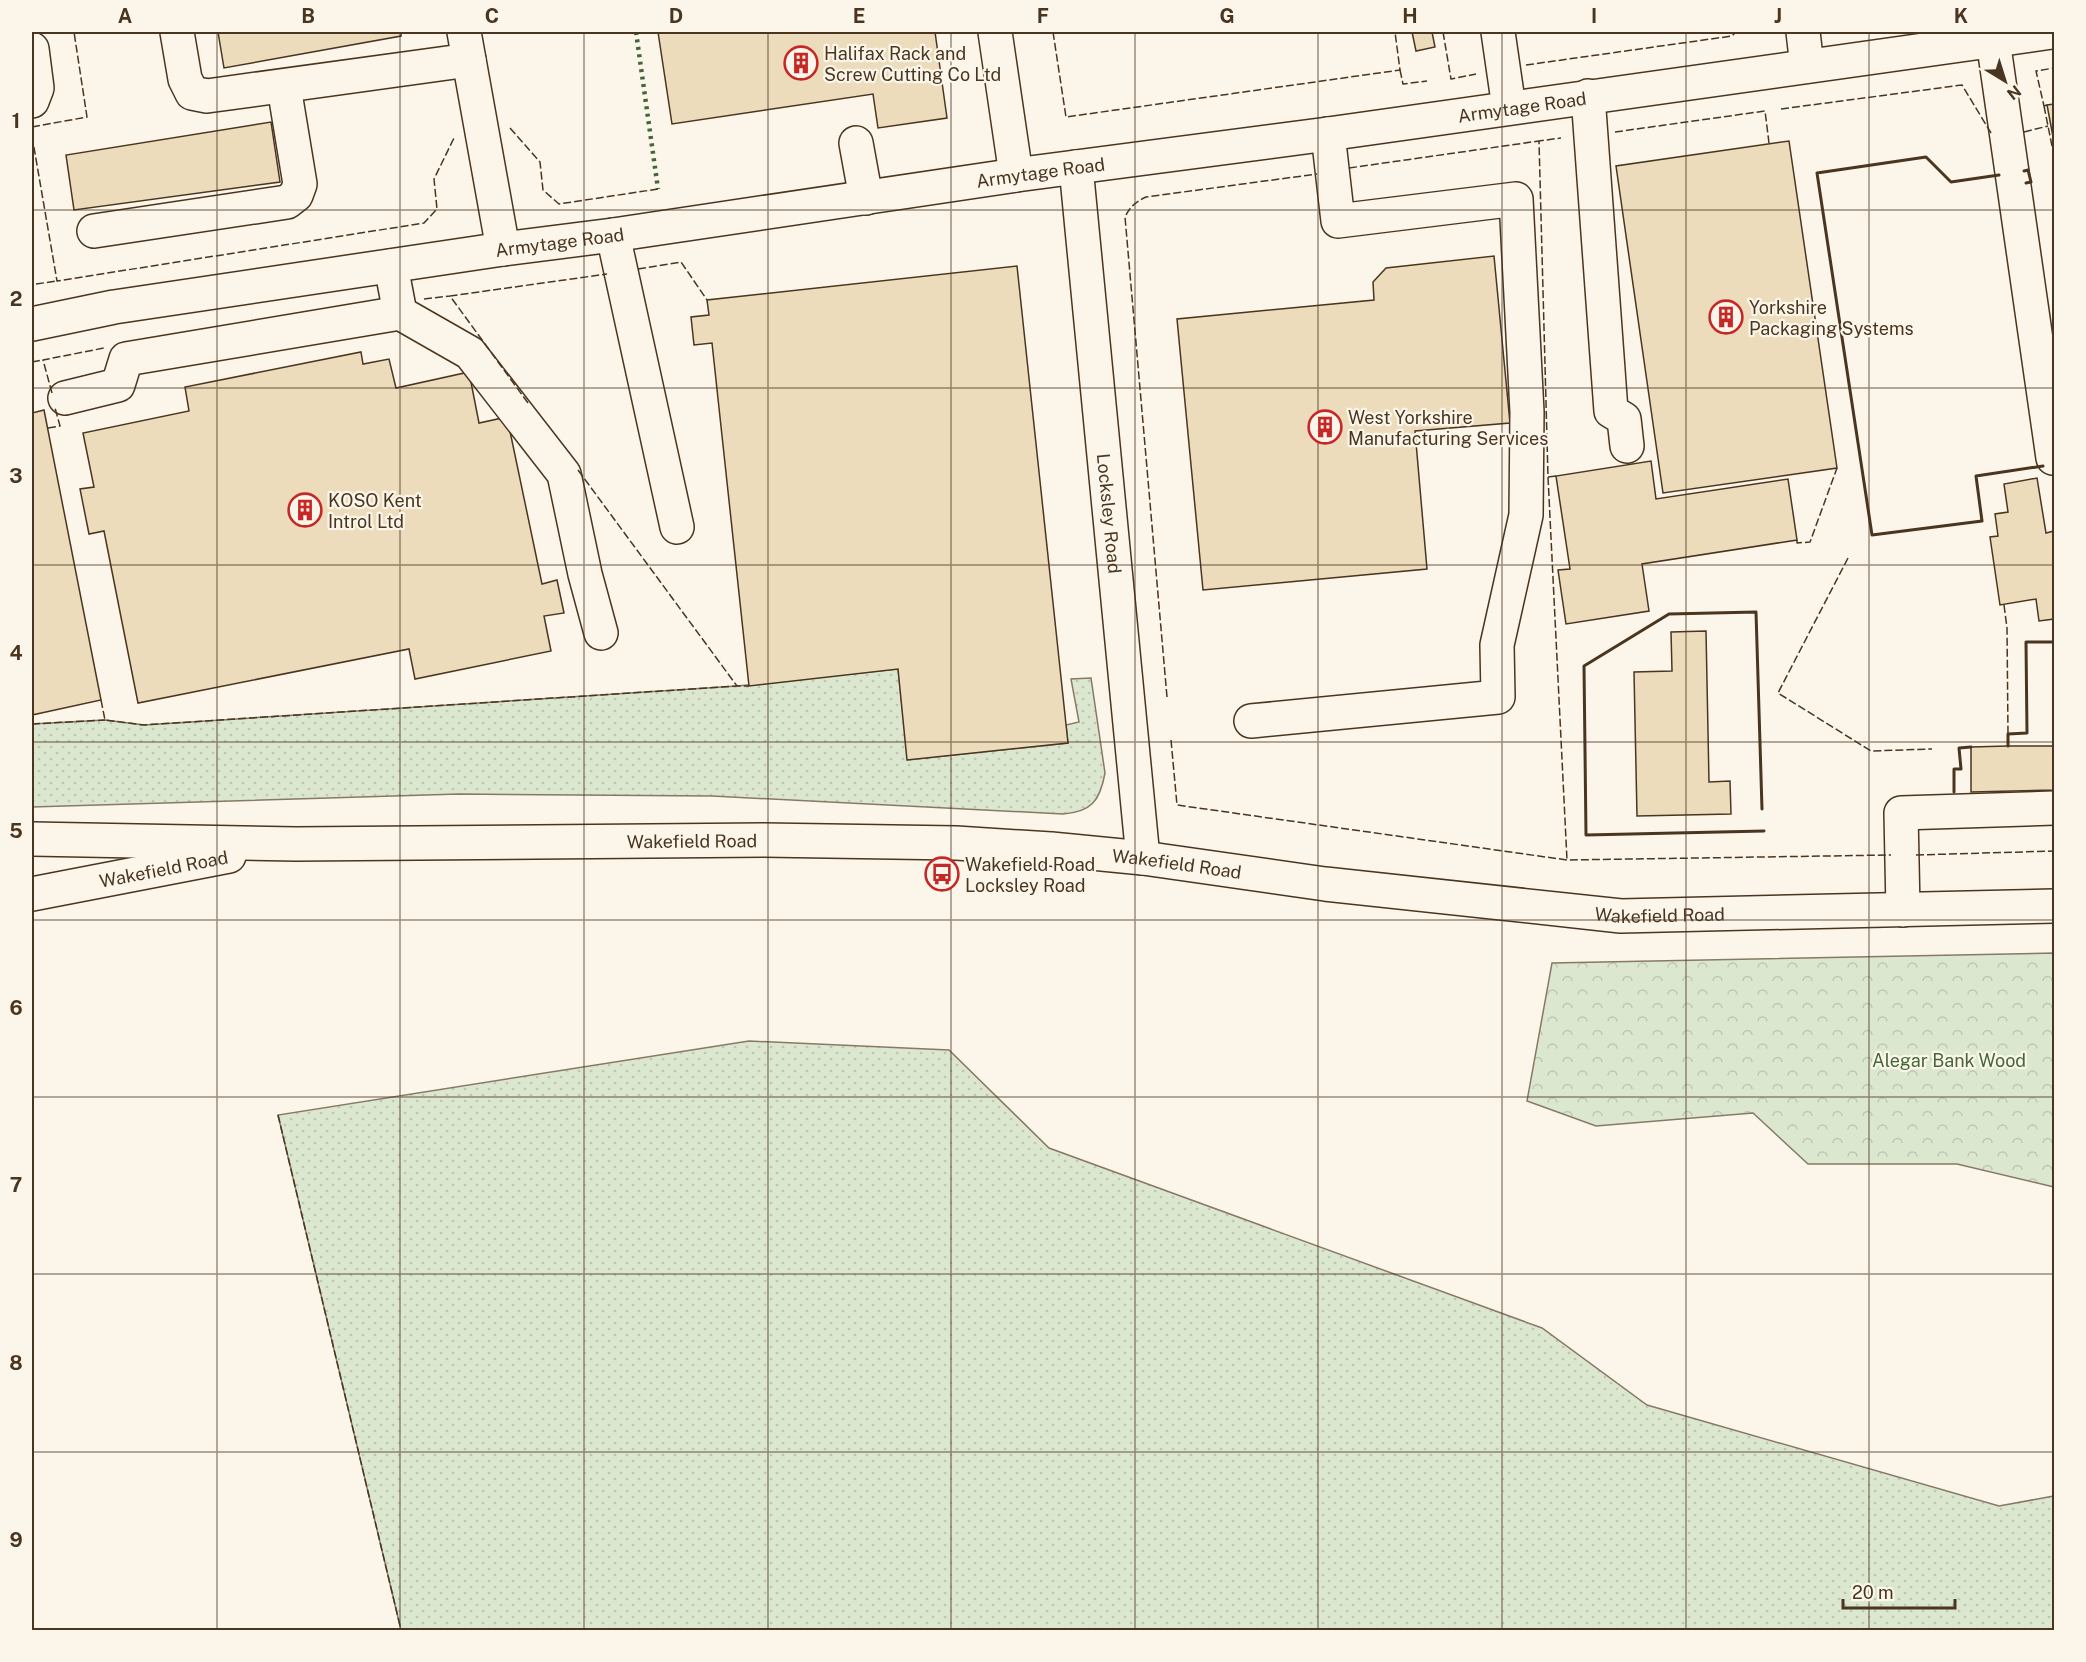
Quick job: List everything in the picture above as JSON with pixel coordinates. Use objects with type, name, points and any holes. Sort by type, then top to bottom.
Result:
[{"type":"street","points":[[177,32],[185,79],[192,93],[207,96],[284,87],[466,46],[502,249]]},
{"type":"street","points":[[995,32],[1016,175]]},
{"type":"street","points":[[1498,32],[1509,108]]},
{"type":"street","points":[[1803,32],[1808,66]]},
{"type":"street","name":"Armytage Road","points":[[32,324],[114,307],[502,249],[613,235],[1016,175],[1328,134],[2052,32]]},
{"type":"street","points":[[1993,40],[2053,458]]},
{"type":"street","points":[[32,49],[37,88],[32,101]]},
{"type":"street","points":[[94,231],[287,202],[293,199],[300,184],[284,87]]},
{"type":"street","points":[[1588,96],[1611,411],[1623,419],[1627,446]]},
{"type":"street","points":[[1251,721],[1498,697],[1497,645],[1526,515],[1527,412],[1516,199],[1338,221],[1328,134]]},
{"type":"street","points":[[856,143],[866,198]]},
{"type":"street","name":"Locksley Road","points":[[1076,167],[1143,858]]},
{"type":"street","points":[[613,235],[676,527]]},
{"type":"street","points":[[391,266],[400,313]]},
{"type":"street","points":[[65,398],[118,386],[126,359],[114,307]]},
{"type":"street","points":[[126,359],[400,313],[470,353],[564,474],[585,574],[601,633]]},
{"type":"street","points":[[1903,910],[1901,813],[2055,808]]},
{"type":"street","name":"Wakefield Road","points":[[32,839],[296,844],[812,841],[968,844],[1143,858],[1325,884],[1621,916],[2055,906]]},
{"type":"street","name":"Wakefield Road","points":[[32,894],[296,844]]},
{"type":"green space","points":[[898,669],[908,760],[1068,743],[1066,725],[1079,722],[1071,679],[1091,678],[1105,773],[1097,798],[1081,811],[1063,814],[712,796],[459,794],[32,807],[32,724],[105,720],[144,725],[737,686]]},
{"type":"green space","name":"Alegar Bank Wood","points":[[2054,953],[2054,1187],[1957,1164],[1808,1164],[1753,1113],[1596,1126],[1527,1101],[1552,963]]},
{"type":"green space","points":[[749,1041],[949,1050],[1049,1148],[1542,1328],[1647,1405],[1999,1506],[2054,1496],[2054,1630],[401,1630],[278,1115]]},
{"type":"building","points":[[218,32],[401,32],[401,36],[224,68]]},
{"type":"building","name":"Halifax Rack and Screw Cutting Co Ltd","points":[[658,32],[935,32],[947,118],[878,128],[873,94],[672,124]]},
{"type":"building","points":[[1412,32],[1432,32],[1435,47],[1416,51]]},
{"type":"building","points":[[2054,104],[2054,142],[2047,105]]},
{"type":"building","points":[[271,122],[280,182],[74,210],[66,155]]},
{"type":"building","name":"Yorkshire Packaging Systems","points":[[1789,141],[1837,468],[1663,493],[1616,166]]},
{"type":"building","name":"West Yorkshire Manufacturing Services","points":[[1494,256],[1510,423],[1415,431],[1427,569],[1203,590],[1177,319],[1374,300],[1373,282],[1386,268]]},
{"type":"building","points":[[1017,266],[1068,743],[907,760],[898,669],[749,686],[712,343],[694,345],[691,317],[709,315],[707,300]]},
{"type":"building","name":"KOSO Kent Introl Ltd","points":[[361,352],[363,364],[389,359],[396,388],[469,372],[479,423],[507,417],[542,584],[557,580],[564,613],[544,616],[551,651],[415,679],[409,649],[138,703],[104,531],[89,534],[80,489],[94,487],[83,433],[189,411],[185,387]]},
{"type":"building","points":[[44,410],[101,700],[32,715],[32,413]]},
{"type":"building","points":[[1651,461],[1656,499],[1788,479],[1797,540],[1642,564],[1649,611],[1566,624],[1558,570],[1570,569],[1556,476]]},
{"type":"building","points":[[2037,478],[2046,533],[2054,531],[2054,619],[2039,621],[2036,599],[2000,605],[1990,537],[1998,536],[1995,514],[2008,512],[2004,484]]},
{"type":"building","points":[[1706,631],[1709,782],[1730,781],[1731,814],[1637,816],[1634,672],[1672,671],[1671,632]]},
{"type":"building","points":[[2054,746],[2054,790],[1971,792],[1971,747]]},
{"type":"hedge","points":[[636,32],[658,189]]},
{"type":"fence","points":[[32,127],[87,117],[74,32]]},
{"type":"fence","points":[[1053,32],[1066,117],[1400,70],[1395,32]]},
{"type":"fence","points":[[1443,32],[1451,79],[1476,74]]},
{"type":"fence","points":[[1526,65],[1732,36],[1736,32]]},
{"type":"fence","points":[[2047,105],[2044,106],[2036,71],[2054,68]]},
{"type":"fence","points":[[1400,70],[1403,84],[1427,81]]},
{"type":"fence","points":[[1781,109],[1962,85],[1991,133]]},
{"type":"fence","points":[[2044,106],[2054,156]]},
{"type":"fence","points":[[1615,132],[1765,111],[1769,143]]},
{"type":"fence","points":[[2024,132],[2048,126]]},
{"type":"fence","points":[[510,128],[540,162],[543,190],[559,204],[658,189]]},
{"type":"fence","points":[[32,136],[57,281],[424,223],[437,209],[434,179],[454,138]]},
{"type":"fence","points":[[1556,476],[1548,477],[1539,141],[1561,138]]},
{"type":"fence","points":[[1349,168],[1539,141]]},
{"type":"fence","points":[[1167,697],[1125,217],[1133,205],[1146,197],[1317,174]]},
{"type":"fence","points":[[638,269],[681,262],[707,300]]},
{"type":"fence","points":[[528,403],[450,296],[607,274]]},
{"type":"fence","points":[[36,284],[57,281]]},
{"type":"fence","points":[[424,299],[450,296]]},
{"type":"fence","points":[[52,393],[43,360],[104,348]]},
{"type":"fence","points":[[32,362],[43,360]]},
{"type":"fence","points":[[48,428],[60,426],[55,408]]},
{"type":"fence","points":[[1797,540],[1797,543],[1810,542],[1837,468]]},
{"type":"fence","points":[[578,470],[737,686],[749,686]]},
{"type":"fence","points":[[1548,477],[1567,860]]},
{"type":"fence","points":[[1848,558],[1778,693],[1871,751],[1932,749]]},
{"type":"fence","points":[[2004,605],[2007,628],[2008,734]]},
{"type":"fence","points":[[101,700],[105,720],[144,725],[737,686]]},
{"type":"fence","points":[[32,724],[105,720]]},
{"type":"fence","points":[[1171,740],[1177,805],[1567,860],[1891,855]]},
{"type":"fence","points":[[1916,855],[2054,851]]},
{"type":"fence","points":[[278,1115],[401,1630]]},
{"type":"wall","points":[[1999,175],[1951,182],[1926,157],[1817,173],[1872,535],[1982,521],[1976,476],[2043,466]]},
{"type":"wall","points":[[2024,171],[2028,170],[2031,182],[2026,183]]},
{"type":"wall","points":[[1762,809],[1756,612],[1669,614],[1584,666],[1586,835],[1764,831]]},
{"type":"wall","points":[[2008,746],[2008,734],[2027,733],[2026,642],[2054,642]]},
{"type":"wall","points":[[1954,792],[1954,769],[1961,769],[1959,748],[1971,747]]},
{"type":"place","name":"Halifax Rack and Screw Cutting Co Ltd","points":[[801,63]]},
{"type":"place","name":"Yorkshire Packaging Systems","points":[[1726,317]]},
{"type":"place","name":"West Yorkshire Manufacturing Services","points":[[1325,427]]},
{"type":"place","name":"KOSO Kent Introl Ltd","points":[[305,510]]},
{"type":"place","name":"Wakefield Road Locksley Road","points":[[942,874]]}]
